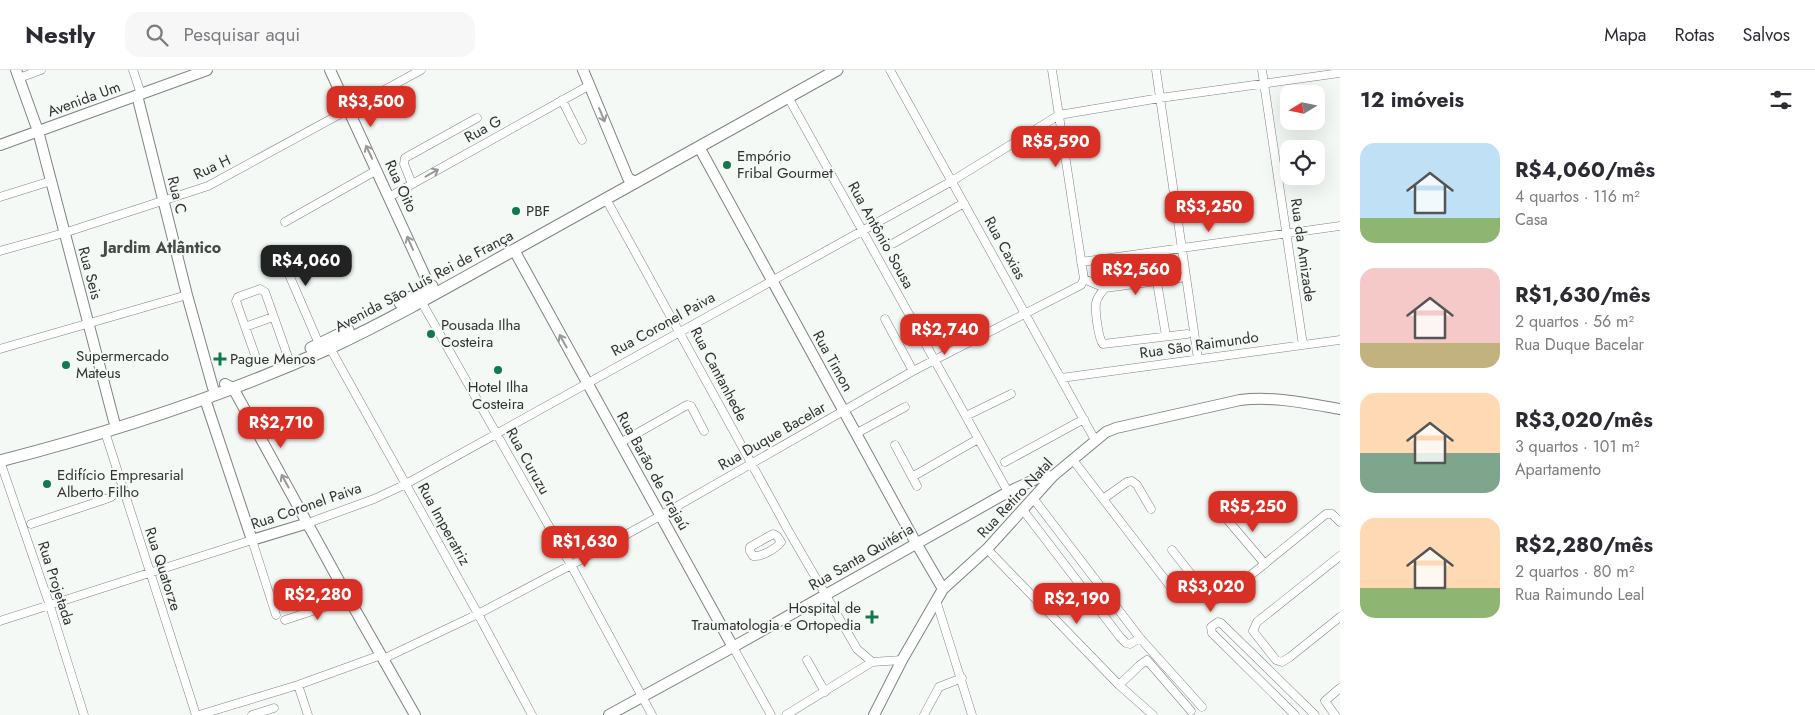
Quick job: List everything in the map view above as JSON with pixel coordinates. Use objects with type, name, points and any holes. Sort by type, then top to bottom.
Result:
[{"type":"main road","name":"Avenida São Luís Rei de França","points":[[0,454],[114,421],[212,388],[229,386],[324,346],[421,301],[509,248],[632,180],[820,70]]},
{"type":"main road","name":"Avenida São Luís Rei de França","points":[[0,461],[105,432],[205,398],[288,358],[324,346],[430,287],[606,199],[632,180],[699,147],[837,70]]},
{"type":"street","points":[[21,73],[40,70]]},
{"type":"street","points":[[133,70],[139,95]]},
{"type":"street","name":"Avenida Um","points":[[0,145],[207,70]]},
{"type":"street","name":"Rua Oito","points":[[330,70],[430,287]]},
{"type":"street","name":"Rua H","points":[[0,251],[213,184],[420,70]]},
{"type":"street","points":[[583,70],[632,180]]},
{"type":"street","name":"Rua Caxias","points":[[890,70],[914,107],[952,181],[1095,440]]},
{"type":"street","points":[[1052,70],[1084,279],[1105,288],[1180,278]]},
{"type":"street","points":[[1156,70],[1198,359]]},
{"type":"street","name":"Rua da Amizade","points":[[1262,70],[1303,345]]},
{"type":"street","name":"Rua Seis","points":[[21,73],[41,130],[51,181],[114,421]]},
{"type":"street","name":"Rua Coronel Paiva","points":[[0,621],[308,523],[406,484],[952,181],[1059,115],[1160,98],[1340,73]]},
{"type":"street","name":"Rua G","points":[[389,197],[590,85]]},
{"type":"street","name":"Rua C","points":[[139,95],[163,200],[212,388]]},
{"type":"street","name":"Rua Antônio Sousa","points":[[788,97],[1008,492]]},
{"type":"street","points":[[562,100],[582,140]]},
{"type":"street","points":[[412,184],[404,164],[405,158],[477,118]]},
{"type":"street","name":"Rua Timon","points":[[699,147],[916,543],[944,589]]},
{"type":"street","points":[[285,222],[377,170]]},
{"type":"street","points":[[0,197],[51,181]]},
{"type":"street","name":"Rua Cantanhede","points":[[606,199],[681,332],[788,530],[857,649],[872,662]]},
{"type":"street","points":[[894,243],[964,203]]},
{"type":"street","points":[[1081,262],[1340,226]]},
{"type":"street","name":"Rua Barão de Grajaú","points":[[509,248],[771,715]]},
{"type":"street","name":"Rua Imperatriz","points":[[281,256],[324,346],[406,484],[532,715]]},
{"type":"street","name":"Rua Duque Bacelar","points":[[197,715],[298,685],[382,657],[478,614],[660,516],[934,360],[1081,285],[1084,279]]},
{"type":"street","points":[[1157,282],[1166,336]]},
{"type":"street","points":[[1105,288],[1098,298],[1096,305],[1100,341],[1103,344],[1187,334]]},
{"type":"street","points":[[255,355],[236,301],[238,296],[260,289],[263,290],[288,358]]},
{"type":"street","points":[[0,349],[187,295]]},
{"type":"street","name":"Rua Curuzu","points":[[421,301],[571,564],[652,715]]},
{"type":"street","points":[[245,327],[273,317]]},
{"type":"street","points":[[885,319],[913,372]]},
{"type":"street","name":"Rua São Raimundo","points":[[1061,378],[1340,340]]},
{"type":"street","points":[[229,386],[416,715]]},
{"type":"street","points":[[966,416],[1011,394]]},
{"type":"street","points":[[205,398],[276,615]]},
{"type":"street","name":"Rua Retiro Natal","points":[[874,715],[902,660],[944,589],[988,549],[1053,476],[1106,432],[1116,428],[1240,400],[1274,398],[1340,409]]},
{"type":"street","points":[[620,443],[687,405],[690,406],[704,431]]},
{"type":"street","points":[[857,434],[904,407]]},
{"type":"street","points":[[1005,462],[1084,419]]},
{"type":"street","name":"Rua Quatorze","points":[[105,432],[197,715]]},
{"type":"street","points":[[912,477],[978,439]]},
{"type":"street","points":[[895,444],[917,486]]},
{"type":"street","points":[[1073,460],[1173,590]]},
{"type":"street","name":"Rua Projetada","points":[[0,461],[50,606],[84,715]]},
{"type":"street","name":"Rua Santa Quitéria","points":[[609,715],[733,648],[1008,492],[1038,478],[1053,476]]},
{"type":"street","points":[[1103,499],[1127,482],[1132,481],[1151,509]]},
{"type":"street","points":[[31,524],[111,497],[123,487]]},
{"type":"street","points":[[1033,498],[1140,638],[1202,707]]},
{"type":"street","points":[[1023,510],[1120,637],[1130,644],[1140,638]]},
{"type":"street","points":[[1172,550],[1205,592],[1209,596],[1218,599],[1226,596],[1326,514],[1332,514],[1338,520]]},
{"type":"street","points":[[1225,517],[1265,564]]},
{"type":"street","points":[[777,536],[788,530]]},
{"type":"street","points":[[988,549],[1119,685],[1153,715]]},
{"type":"street","points":[[1340,556],[1257,622],[1253,631],[1276,660],[1282,662],[1340,617]]},
{"type":"street","points":[[285,620],[349,599]]},
{"type":"street","points":[[936,600],[962,678],[972,715]]},
{"type":"street","points":[[1295,715],[1212,633],[1211,627],[1218,622],[1221,623],[1315,715]]},
{"type":"street","points":[[807,660],[826,692]]},
{"type":"street","points":[[786,715],[872,662],[902,660]]},
{"type":"street","points":[[1119,685],[1147,660],[1191,711]]},
{"type":"street","points":[[924,715],[939,687],[962,678]]},
{"type":"street","points":[[298,685],[308,715]]},
{"type":"street","points":[[1335,715],[1324,701],[1340,688]]},
{"type":"street","points":[[252,715],[275,712],[269,694]]},
{"type":"place","name":"Empório Fribal Gourmet","points":[[727,165]]},
{"type":"place","name":"PBF","points":[[516,211]]},
{"type":"place","name":"Pousada Ilha Costeira","points":[[431,334]]},
{"type":"place","name":"Pague Menos","points":[[220,359]]},
{"type":"place","name":"Supermercado Mateus","points":[[66,365]]},
{"type":"place","name":"Hotel Ilha Costeira","points":[[498,370]]},
{"type":"place","name":"Edifício Empresarial Alberto Filho","points":[[47,484]]},
{"type":"place","name":"Hospital de Traumatologia e Ortopedia","points":[[872,617]]},
{"type":"district","name":"Jardim Atlântico","points":[[162,247]]}]
